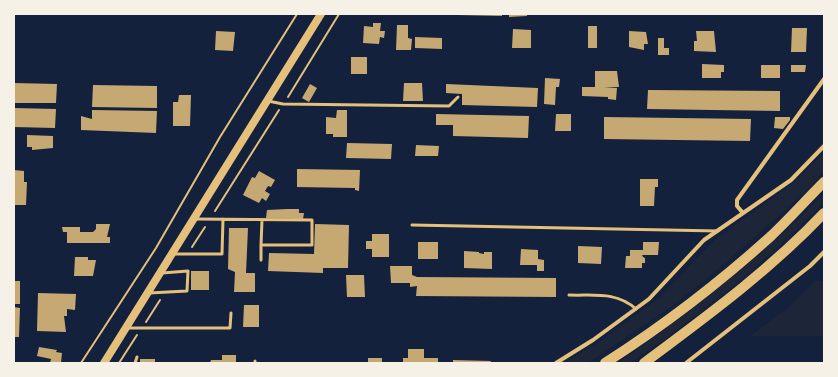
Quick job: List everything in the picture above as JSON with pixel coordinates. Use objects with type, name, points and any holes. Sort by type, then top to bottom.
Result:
[{"type":"main road","points":[[104,363],[321,14]]},
{"type":"main road","points":[[605,363],[630,347],[703,293],[770,237],[824,182]]},
{"type":"main road","points":[[644,363],[718,308],[763,272],[824,213]]},
{"type":"street","points":[[743,213],[737,206],[737,200],[824,79]]},
{"type":"street","points":[[556,363],[593,340],[636,309],[654,294],[704,240],[791,180],[824,146]]},
{"type":"street","points":[[686,363],[810,266],[824,252]]},
{"type":"lane","points":[[267,101],[283,104],[449,106],[458,97]]},
{"type":"lane","points":[[193,219],[312,220],[312,245],[261,245]]},
{"type":"lane","points":[[172,254],[222,254],[223,219]]},
{"type":"lane","points":[[261,260],[262,220]]},
{"type":"lane","points":[[412,225],[718,231]]},
{"type":"lane","points":[[148,293],[187,291],[188,271],[160,273]]},
{"type":"lane","points":[[569,295],[614,296],[628,302],[636,309]]},
{"type":"lane","points":[[126,328],[230,328],[231,313]]},
{"type":"lane","points":[[135,363],[137,357]]},
{"type":"path","points":[[81,363],[156,248],[220,137],[297,14]]},
{"type":"path","points":[[188,254],[339,14]]},
{"type":"path","points":[[119,363],[164,292]]},
{"type":"shaded area","points":[[824,153],[824,171],[803,194],[717,270],[675,304],[588,363],[564,363],[605,338],[659,298],[717,238],[795,182]]},
{"type":"shaded area","points":[[824,194],[824,203],[741,280],[664,340],[630,363],[618,363],[699,304],[725,283],[776,240]]},
{"type":"shaded area","points":[[815,281],[824,281],[824,336],[750,336],[787,309]]},
{"type":"building","points":[[502,14],[502,16],[457,15]]},
{"type":"building","points":[[509,14],[527,14],[527,16],[509,17]]},
{"type":"building","points":[[373,23],[381,23],[380,31],[385,31],[384,38],[380,37],[379,44],[363,43],[364,26],[373,27]]},
{"type":"building","points":[[397,25],[408,25],[408,38],[412,39],[411,50],[396,50]]},
{"type":"building","points":[[588,26],[597,26],[597,48],[588,48]]},
{"type":"building","points":[[792,28],[807,28],[806,52],[791,52]]},
{"type":"building","points":[[513,29],[531,30],[531,48],[512,48]]},
{"type":"building","points":[[216,31],[235,32],[233,51],[215,50]]},
{"type":"building","points":[[629,31],[646,32],[648,44],[644,44],[644,50],[629,47]]},
{"type":"building","points":[[696,31],[714,31],[716,52],[694,51],[694,41],[697,41]]},
{"type":"building","points":[[415,37],[442,38],[442,49],[415,48]]},
{"type":"building","points":[[658,38],[664,38],[664,48],[669,48],[669,55],[658,55]]},
{"type":"building","points":[[351,57],[367,57],[367,74],[351,74]]},
{"type":"building","points":[[702,64],[724,65],[724,72],[721,72],[721,78],[702,78]]},
{"type":"building","points":[[761,65],[780,65],[780,78],[761,78]]},
{"type":"building","points":[[791,65],[806,65],[805,72],[791,72]]},
{"type":"building","points":[[595,71],[617,71],[619,87],[604,87],[617,88],[616,100],[608,99],[608,97],[582,96],[582,87],[595,87]]},
{"type":"building","points":[[545,78],[560,79],[559,87],[556,87],[555,105],[544,104]]},
{"type":"building","points":[[14,83],[57,84],[56,103],[14,103]]},
{"type":"building","points":[[404,83],[422,83],[423,101],[403,101]]},
{"type":"building","points":[[310,84],[317,88],[309,102],[302,98]]},
{"type":"building","points":[[446,84],[538,88],[537,107],[462,105],[462,94],[446,93]]},
{"type":"building","points":[[93,85],[157,86],[157,108],[92,107]]},
{"type":"building","points":[[648,90],[780,91],[780,111],[647,109]]},
{"type":"building","points":[[179,95],[191,95],[190,126],[173,126],[173,102],[178,102]]},
{"type":"building","points":[[14,108],[56,109],[55,128],[14,127]]},
{"type":"building","points":[[92,110],[157,111],[156,133],[81,130],[81,116],[92,119]]},
{"type":"building","points":[[337,110],[347,110],[347,137],[333,137],[333,134],[326,134],[326,117],[336,118]]},
{"type":"building","points":[[436,114],[529,116],[528,138],[453,136],[453,125],[436,125]]},
{"type":"building","points":[[556,114],[571,114],[571,131],[555,131]]},
{"type":"building","points":[[604,117],[751,119],[750,141],[604,139]]},
{"type":"building","points":[[775,117],[790,117],[790,120],[783,129],[774,128]]},
{"type":"building","points":[[27,135],[53,136],[53,148],[32,150],[32,147],[27,147]]},
{"type":"building","points":[[347,143],[392,144],[391,159],[346,158]]},
{"type":"building","points":[[416,145],[439,146],[438,156],[415,156]]},
{"type":"building","points":[[297,169],[360,170],[359,191],[355,190],[355,188],[297,187]]},
{"type":"building","points":[[14,170],[24,171],[24,182],[27,182],[26,205],[14,205]]},
{"type":"building","points":[[259,171],[275,180],[271,187],[268,186],[265,191],[270,194],[266,201],[262,198],[259,203],[243,195],[252,177],[255,178]]},
{"type":"building","points":[[640,179],[658,179],[658,187],[655,187],[654,206],[640,206]]},
{"type":"building","points":[[299,209],[299,213],[304,213],[303,219],[266,218],[267,210]]},
{"type":"building","points":[[96,224],[110,224],[107,237],[110,237],[110,243],[67,243],[67,232],[63,232],[62,227],[80,227],[80,232],[93,232],[96,229]]},
{"type":"building","points":[[315,224],[349,225],[348,268],[323,268],[323,273],[268,271],[269,253],[314,254]]},
{"type":"building","points":[[229,228],[248,228],[246,273],[255,273],[255,292],[234,292],[235,272],[228,269]]},
{"type":"building","points":[[372,234],[389,234],[389,257],[372,257],[372,249],[366,249],[366,241],[372,241]]},
{"type":"building","points":[[418,242],[438,242],[438,259],[418,259]]},
{"type":"building","points":[[643,242],[659,242],[658,255],[642,255],[645,258],[645,263],[642,263],[642,268],[625,268],[626,256],[630,256],[630,250],[643,250]]},
{"type":"building","points":[[578,246],[602,247],[601,264],[578,263]]},
{"type":"building","points":[[521,249],[538,250],[538,259],[544,260],[544,271],[537,271],[537,265],[520,265]]},
{"type":"building","points":[[464,251],[479,252],[484,254],[484,252],[492,252],[492,269],[464,268]]},
{"type":"building","points":[[75,257],[88,257],[88,260],[96,260],[93,276],[74,276]]},
{"type":"building","points":[[390,266],[412,266],[412,275],[417,277],[556,278],[556,297],[416,296],[417,286],[410,287],[410,283],[391,283]]},
{"type":"building","points":[[191,271],[209,271],[209,290],[191,290]]},
{"type":"building","points":[[346,275],[364,275],[365,297],[347,297]]},
{"type":"building","points":[[14,281],[20,281],[20,304],[14,304]]},
{"type":"building","points":[[38,293],[76,294],[75,310],[67,309],[67,316],[64,316],[66,332],[37,331]]},
{"type":"building","points":[[244,305],[259,305],[259,327],[243,327]]},
{"type":"building","points":[[14,307],[20,308],[19,337],[14,337]]},
{"type":"building","points":[[39,347],[57,350],[56,352],[62,353],[61,363],[50,363],[51,359],[37,356]]},
{"type":"building","points":[[408,349],[424,349],[424,358],[438,358],[438,363],[403,363],[403,358],[408,358]]},
{"type":"building","points":[[222,355],[236,355],[236,363],[210,363],[211,360],[222,360]]},
{"type":"building","points":[[368,358],[382,358],[382,363],[368,363]]},
{"type":"building","points":[[140,359],[155,359],[155,363],[140,363]]},
{"type":"building","points":[[453,360],[491,361],[490,363],[453,363]]}]
